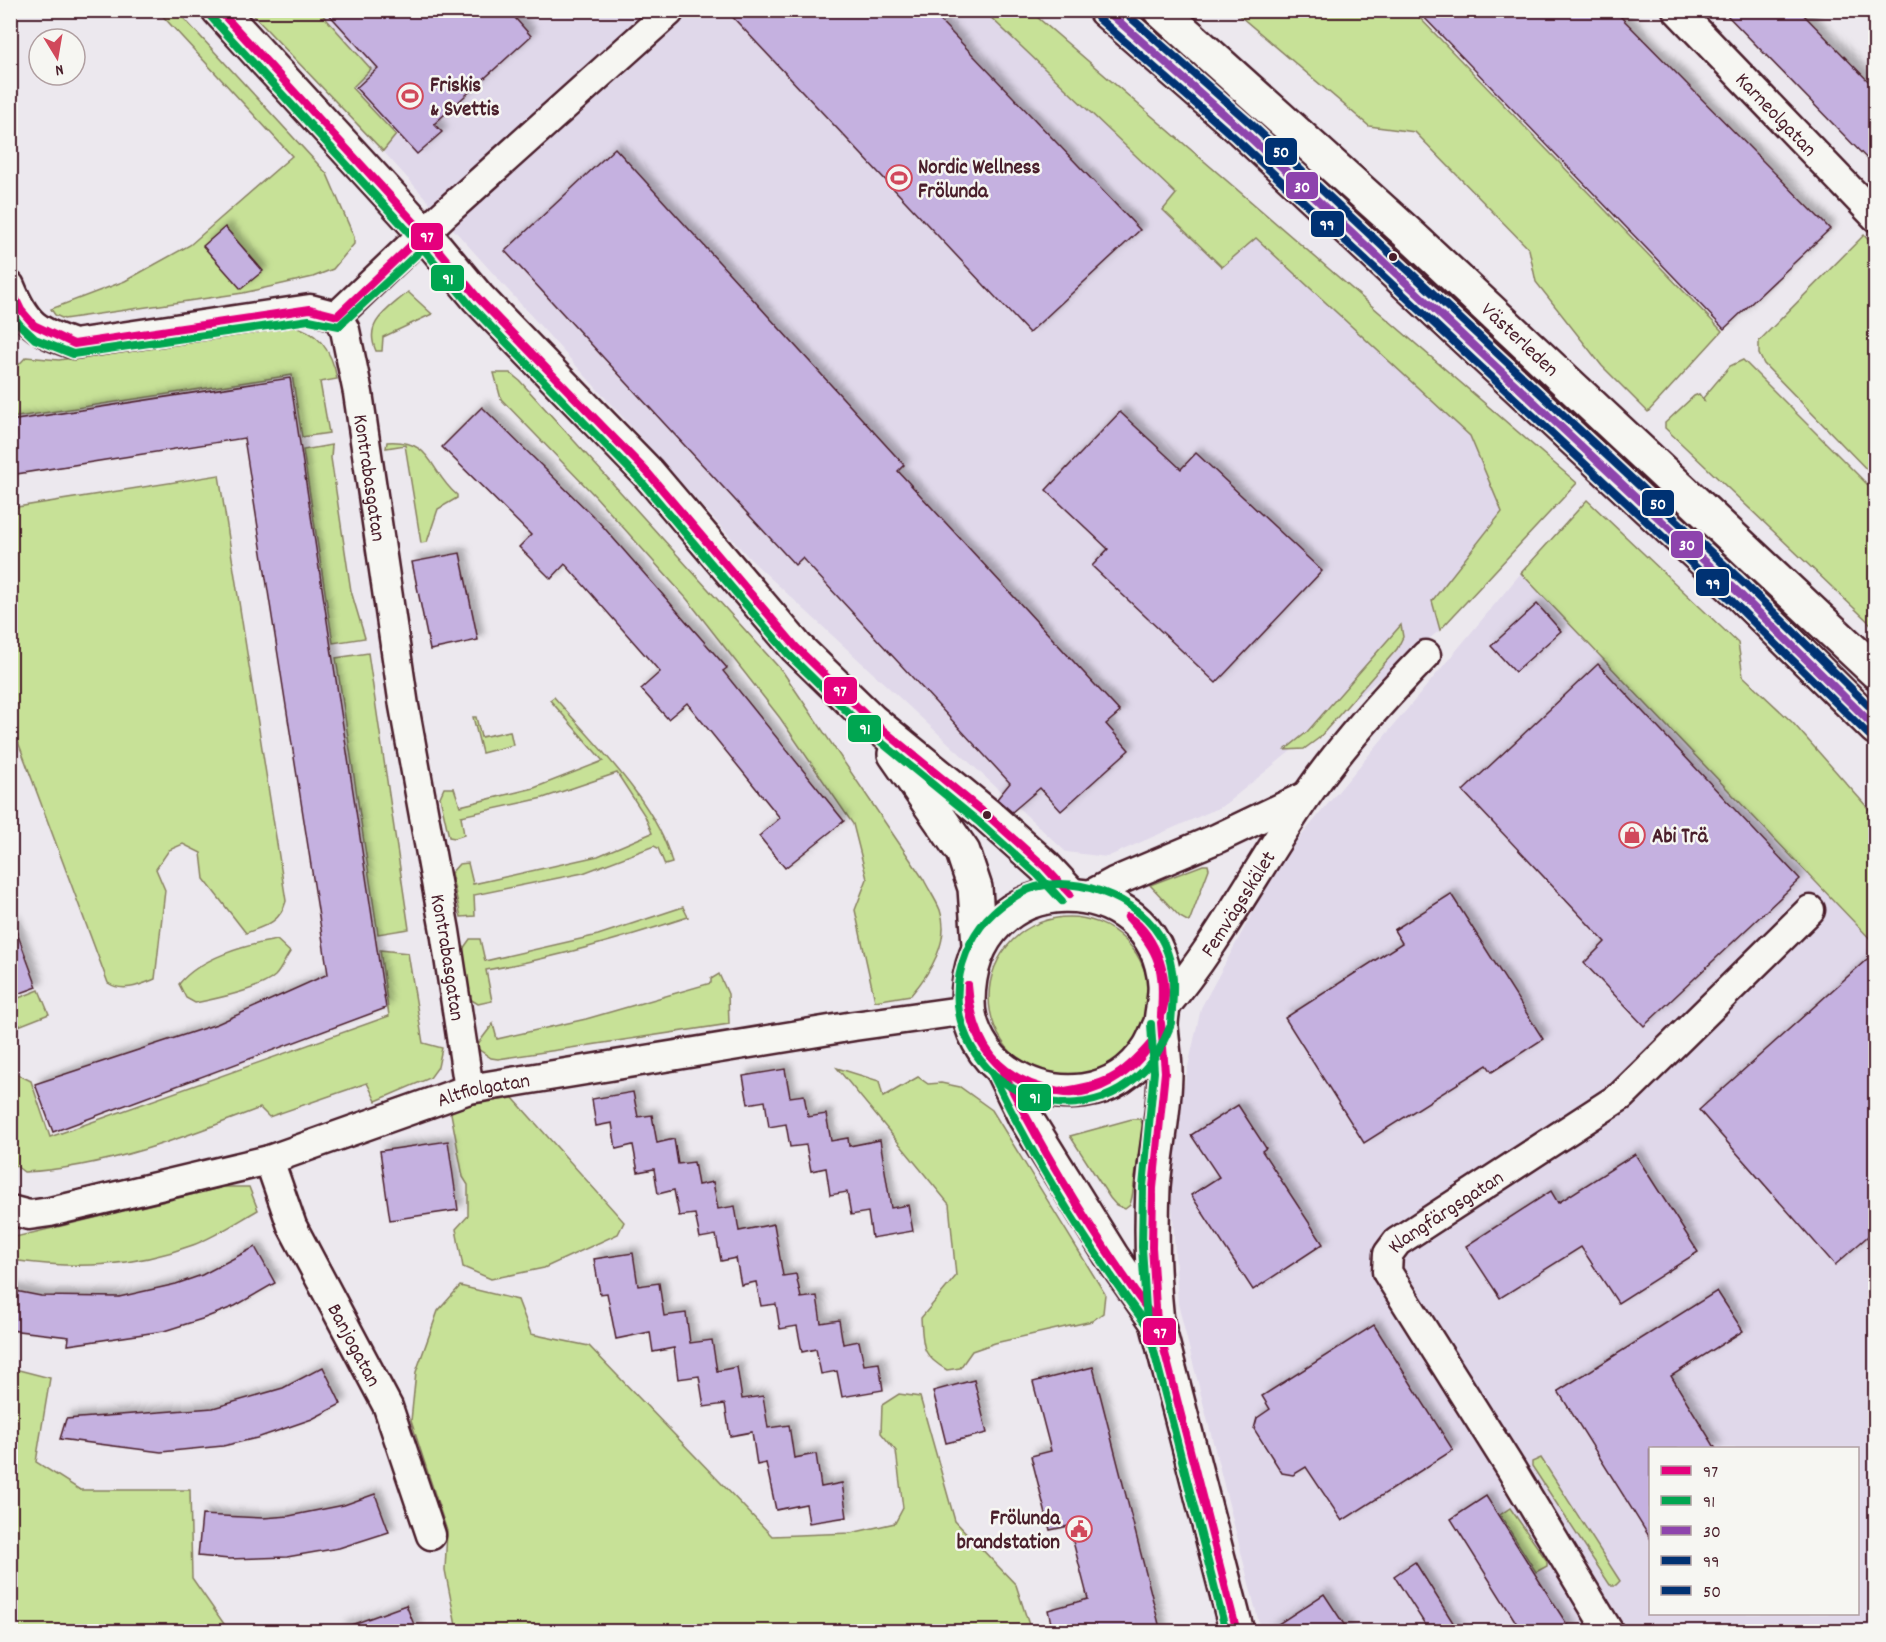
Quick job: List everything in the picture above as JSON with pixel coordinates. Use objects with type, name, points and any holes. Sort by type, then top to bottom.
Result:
[{"type":"main road","points":[[219,10],[424,233],[477,298],[648,473],[796,647],[872,721],[987,815],[1079,895]]},
{"type":"main road","name":"Västerleden","points":[[1105,10],[1242,130],[1556,422],[1739,593],[1875,728]]},
{"type":"main road","name":"Västerleden","points":[[1160,10],[1412,237],[1875,672]]},
{"type":"main road","points":[[872,721],[963,852],[975,888],[980,945]]},
{"type":"main road","points":[[1157,1322],[1112,1257],[1025,1117],[1001,1068],[980,1042],[968,1010],[968,976],[980,945],[992,927],[1008,912],[1048,896],[1079,895],[1111,905],[1132,919],[1148,937],[1159,959],[1163,975],[1165,1072],[1153,1188],[1152,1247],[1157,1322],[1238,1632]]},
{"type":"main road","points":[[1001,1068],[1024,1084],[1052,1092],[1080,1092],[1107,1084],[1131,1069],[1149,1048],[1163,1015]]},
{"type":"street","name":"Karneolgatan","points":[[1677,10],[1875,217]]},
{"type":"street","points":[[10,286],[22,315],[47,335],[74,344],[310,309],[337,316],[424,233],[669,12]]},
{"type":"street","name":"Kontrabasgatan","points":[[337,316],[345,330],[358,393],[404,706],[445,931],[469,1089]]},
{"type":"street","name":"Femvägsskälet","points":[[1163,1015],[1196,971],[1306,796],[1383,699],[1426,655]]},
{"type":"street","name":"Femvägsskälet","points":[[1079,895],[1218,838],[1306,796]]},
{"type":"street","name":"Klangfärgsgatan","points":[[1609,1632],[1511,1469],[1387,1272],[1388,1254],[1397,1242],[1622,1096],[1810,910]]},
{"type":"street","name":"Altfiolgatan","points":[[10,1210],[29,1215],[50,1212],[269,1160],[469,1089],[854,1026],[968,1010]]},
{"type":"street","name":"Banjogatan","points":[[269,1160],[301,1244],[388,1407],[431,1535]]},
{"type":"shaded area","points":[[249,11],[1030,11],[1577,483],[1440,630],[1223,806],[1107,857],[1066,852],[751,560],[383,151]]},
{"type":"shaded area","points":[[1521,573],[1875,944],[1875,1631],[1261,1631],[1178,1304],[1169,1153],[1201,1008],[1281,860]]},
{"type":"green space","points":[[158,11],[177,11],[327,174],[354,237],[354,244],[333,269],[313,277],[243,293],[64,319],[55,315],[51,309],[125,281],[190,245],[292,156]]},
{"type":"green space","points":[[249,11],[319,11],[371,69],[352,88],[396,135],[383,151]]},
{"type":"green space","points":[[984,11],[1030,11],[1577,483],[1440,630],[1432,601],[1502,512],[1470,436],[1256,238],[1222,267],[1163,210],[1176,194]]},
{"type":"green space","points":[[1234,11],[1413,11],[1722,331],[1648,412],[1602,366],[1536,282],[1529,249],[1415,132],[1369,126]]},
{"type":"green space","points":[[1864,235],[1876,249],[1875,266],[1872,272],[1875,276],[1876,338],[1871,342],[1876,356],[1875,478],[1764,364],[1759,354],[1759,341]]},
{"type":"green space","points":[[408,292],[432,314],[383,337],[382,351],[376,351],[373,341],[375,324]]},
{"type":"green space","points":[[290,325],[316,337],[328,351],[332,360],[337,379],[320,382],[329,433],[302,437],[292,375],[11,418],[10,374],[26,357],[59,360],[256,328]]},
{"type":"green space","points":[[1743,360],[1875,492],[1875,628],[1665,428],[1665,423],[1694,396],[1699,394],[1705,402],[1703,398],[1730,366]]},
{"type":"green space","points":[[494,373],[510,373],[520,381],[783,672],[924,880],[940,910],[943,933],[937,955],[925,977],[911,995],[875,1001],[855,910],[867,879],[853,824],[780,718],[687,599],[596,497],[501,399]]},
{"type":"green space","points":[[387,442],[402,442],[422,451],[457,495],[457,498],[438,509],[427,542],[421,543],[405,445],[386,448]]},
{"type":"green space","points":[[332,445],[331,458],[351,591],[365,638],[333,643],[303,450]]},
{"type":"green space","points":[[219,475],[286,901],[280,914],[271,923],[246,933],[204,879],[201,853],[183,844],[169,850],[156,869],[165,890],[155,979],[132,987],[114,986],[108,983],[11,723],[11,508]]},
{"type":"green space","points":[[1587,500],[1738,643],[1743,676],[1793,723],[1875,816],[1875,944],[1521,573]]},
{"type":"green space","points":[[1401,625],[1403,637],[1397,649],[1319,738],[1304,749],[1285,750],[1307,732]]},
{"type":"green space","points":[[368,653],[409,929],[378,934],[336,658]]},
{"type":"green space","points":[[554,697],[639,796],[665,841],[672,863],[665,865],[658,848],[654,846],[583,873],[474,895],[475,916],[461,917],[451,873],[459,864],[468,863],[473,884],[598,856],[652,833],[645,816],[617,773],[543,798],[461,816],[464,835],[449,837],[440,797],[444,788],[454,788],[460,806],[534,788],[603,761],[550,700]]},
{"type":"green space","points":[[473,717],[476,717],[481,737],[510,731],[513,745],[482,753]]},
{"type":"green space","points":[[1208,865],[1209,869],[1189,922],[1180,917],[1150,885]]},
{"type":"green space","points":[[683,907],[688,917],[588,947],[486,970],[492,1001],[478,1004],[470,999],[463,949],[470,939],[480,939],[485,961],[598,935]]},
{"type":"green space","points":[[1069,917],[1085,918],[1100,923],[1114,930],[1126,940],[1136,952],[1143,966],[1148,981],[1148,1013],[1143,1028],[1136,1042],[1126,1054],[1114,1064],[1100,1071],[1085,1076],[1069,1077],[1053,1076],[1038,1071],[1024,1064],[1012,1054],[1002,1042],[995,1028],[990,1013],[989,997],[990,981],[995,966],[1002,952],[1012,940],[1024,930],[1038,923],[1053,918]]},
{"type":"green space","points":[[277,940],[290,952],[277,974],[268,981],[237,993],[195,1003],[186,998],[179,984],[199,967],[237,949]]},
{"type":"green space","points":[[380,950],[408,953],[423,1043],[442,1048],[438,1067],[430,1078],[376,1101],[367,1083],[269,1117],[260,1108],[174,1140],[114,1158],[24,1172],[11,1162],[11,1071],[31,1081],[50,1137],[389,1016]]},
{"type":"green space","points":[[719,974],[728,994],[729,1024],[498,1059],[491,1058],[478,1049],[477,1045],[493,1024],[497,1039],[586,1019],[711,983],[711,979]]},
{"type":"green space","points":[[39,990],[49,1014],[11,1029],[11,1001]]},
{"type":"green space","points":[[837,1068],[879,1081],[883,1097],[918,1077],[928,1084],[941,1083],[960,1087],[992,1110],[1105,1294],[1103,1313],[1092,1321],[995,1343],[972,1351],[960,1368],[947,1370],[932,1360],[923,1343],[921,1318],[956,1276],[949,1204]]},
{"type":"green space","points":[[513,1098],[624,1222],[618,1234],[544,1268],[491,1279],[463,1267],[456,1229],[468,1216],[468,1185],[463,1177],[450,1108]]},
{"type":"green space","points":[[1132,1119],[1140,1119],[1143,1125],[1132,1197],[1130,1205],[1125,1209],[1116,1205],[1110,1198],[1070,1136]]},
{"type":"green space","points":[[224,1187],[249,1187],[258,1210],[218,1234],[170,1253],[103,1264],[58,1265],[11,1260],[11,1238]]},
{"type":"green space","points":[[460,1286],[518,1300],[531,1334],[589,1346],[772,1536],[851,1533],[895,1523],[903,1508],[896,1451],[881,1433],[882,1405],[899,1394],[920,1397],[955,1521],[1016,1585],[1031,1631],[457,1631],[445,1570],[447,1531],[411,1421],[416,1372],[438,1311]]},
{"type":"green space","points":[[11,1368],[50,1378],[36,1462],[80,1490],[190,1490],[192,1578],[229,1631],[11,1631]]},
{"type":"green space","points":[[1541,1458],[1620,1581],[1616,1585],[1610,1585],[1532,1466],[1532,1462]]},
{"type":"green space","points":[[1510,1508],[1547,1561],[1547,1566],[1536,1572],[1500,1515]]},
{"type":"building","points":[[325,10],[508,10],[531,36],[434,124],[442,132],[417,154],[356,88],[378,68]]},
{"type":"building","points":[[726,10],[930,10],[1140,230],[1029,333]]},
{"type":"building","points":[[1417,10],[1614,10],[1830,229],[1724,329]]},
{"type":"building","points":[[1722,10],[1799,10],[1875,88],[1875,167]]},
{"type":"building","points":[[615,148],[904,465],[898,471],[1120,712],[1106,724],[1129,750],[1061,811],[1040,788],[1012,812],[997,799],[1010,783],[802,558],[795,565],[505,251]]},
{"type":"building","points":[[225,227],[263,271],[241,289],[203,246]]},
{"type":"building","points":[[290,378],[386,1008],[53,1132],[35,1084],[217,1024],[328,974],[244,438],[10,475],[10,421]]},
{"type":"building","points":[[482,407],[599,522],[727,668],[723,671],[844,821],[785,868],[759,836],[780,818],[687,703],[668,719],[641,689],[660,672],[565,564],[551,579],[519,547],[531,535],[442,447]]},
{"type":"building","points":[[1120,412],[1181,469],[1196,453],[1322,571],[1216,683],[1092,566],[1108,549],[1046,490]]},
{"type":"building","points":[[460,553],[478,640],[430,650],[412,562]]},
{"type":"building","points":[[1537,604],[1561,631],[1515,672],[1491,646]]},
{"type":"building","name":"Abi Trä","points":[[1598,664],[1800,879],[1644,1026],[1584,963],[1605,942],[1463,791]]},
{"type":"building","points":[[1451,894],[1543,1039],[1492,1072],[1487,1065],[1364,1143],[1285,1018],[1402,943],[1394,930]]},
{"type":"building","points":[[13,922],[37,987],[10,997],[10,923]]},
{"type":"building","points":[[1875,952],[1875,1230],[1835,1265],[1699,1110]]},
{"type":"building","points":[[785,1069],[790,1097],[804,1095],[808,1117],[826,1114],[831,1141],[848,1138],[849,1146],[880,1140],[891,1208],[908,1205],[913,1231],[872,1238],[868,1212],[851,1215],[847,1192],[830,1195],[826,1168],[811,1171],[806,1145],[790,1147],[786,1124],[769,1127],[765,1101],[748,1104],[743,1076]]},
{"type":"building","points":[[633,1092],[638,1117],[652,1115],[657,1143],[674,1139],[678,1164],[694,1162],[698,1185],[713,1182],[718,1209],[735,1206],[739,1231],[774,1224],[783,1276],[796,1274],[801,1298],[817,1296],[821,1323],[839,1320],[843,1344],[859,1341],[864,1365],[879,1363],[883,1390],[842,1397],[837,1371],[821,1374],[816,1349],[802,1352],[797,1326],[780,1329],[776,1304],[761,1306],[756,1282],[741,1285],[736,1258],[721,1261],[716,1235],[700,1238],[695,1214],[679,1216],[674,1190],[658,1194],[654,1169],[638,1172],[633,1145],[616,1149],[612,1123],[596,1126],[592,1099]]},
{"type":"building","points":[[1238,1105],[1266,1148],[1262,1151],[1323,1244],[1253,1290],[1191,1195],[1219,1177],[1191,1135]]},
{"type":"building","points":[[448,1141],[458,1210],[390,1220],[380,1151]]},
{"type":"building","points":[[1635,1154],[1698,1252],[1618,1303],[1581,1247],[1500,1298],[1466,1246],[1551,1191],[1558,1203]]},
{"type":"building","points":[[255,1247],[275,1283],[235,1306],[202,1319],[164,1331],[68,1345],[69,1337],[10,1330],[10,1290],[41,1296],[119,1297],[176,1284],[202,1275]]},
{"type":"building","points":[[633,1253],[638,1286],[659,1283],[664,1316],[686,1313],[690,1343],[712,1340],[717,1371],[737,1367],[742,1399],[763,1396],[768,1428],[789,1425],[794,1458],[816,1454],[821,1487],[842,1483],[847,1517],[809,1523],[806,1504],[776,1510],[766,1463],[757,1465],[752,1432],[730,1436],[725,1404],[704,1407],[699,1376],[678,1379],[674,1348],[653,1352],[650,1332],[616,1339],[607,1293],[600,1294],[594,1259]]},
{"type":"building","points":[[1717,1291],[1743,1331],[1671,1376],[1715,1447],[1649,1447],[1649,1536],[1558,1391]]},
{"type":"building","points":[[1374,1325],[1453,1450],[1342,1521],[1306,1467],[1293,1475],[1282,1473],[1254,1429],[1257,1418],[1270,1409],[1262,1396]]},
{"type":"building","points":[[323,1367],[341,1404],[312,1419],[257,1438],[223,1446],[161,1452],[60,1439],[66,1419],[213,1408],[283,1388]]},
{"type":"building","points":[[1093,1367],[1161,1632],[1053,1632],[1048,1610],[1088,1599],[1069,1526],[1050,1530],[1031,1456],[1051,1451],[1033,1382]]},
{"type":"building","points":[[974,1380],[987,1433],[946,1443],[933,1391]]},
{"type":"building","points":[[375,1494],[389,1532],[339,1548],[287,1557],[229,1559],[198,1556],[202,1515],[263,1518],[289,1516],[344,1505]]},
{"type":"building","points":[[1486,1496],[1572,1632],[1522,1632],[1451,1519]]},
{"type":"building","points":[[1415,1562],[1459,1632],[1430,1632],[1394,1576]]},
{"type":"building","points":[[1324,1594],[1349,1632],[1266,1632]]},
{"type":"building","points":[[406,1605],[417,1632],[341,1632],[340,1629]]},
{"type":"transit line","name":"97","points":[[219,10],[424,233],[478,298],[648,473],[796,647],[872,721],[987,815],[1044,866],[1070,894]]},
{"type":"transit line","name":"30","points":[[1106,10],[1242,130],[1739,593],[1876,728]]},
{"type":"transit line","name":"50","points":[[1122,10],[1249,122],[1746,585],[1876,713]]},
{"type":"transit line","name":"91","points":[[211,17],[416,240],[470,305],[640,480],[789,655],[865,729],[980,823],[1037,874],[1062,901]]},
{"type":"transit line","name":"99","points":[[1098,18],[1235,138],[1732,601],[1869,735]]},
{"type":"transit line","name":"97","points":[[10,287],[21,310],[34,325],[74,344],[310,309],[337,316],[424,233]]},
{"type":"transit line","name":"91","points":[[10,312],[35,339],[73,354],[309,320],[339,326],[431,241]]},
{"type":"transit line","name":"91","points":[[1170,1027],[1159,1050],[1144,1070],[1111,1094],[1075,1103],[1040,1100],[1008,1085],[981,1061],[964,1030],[958,993],[966,953],[975,934],[987,919],[1019,894],[1037,887],[1058,884],[1100,891],[1121,900],[1139,912],[1154,927],[1164,944],[1172,974],[1171,1023]]},
{"type":"transit line","name":"97","points":[[1128,917],[1147,935],[1160,961],[1165,990],[1161,1016]]},
{"type":"transit line","name":"97","points":[[1128,917],[1148,941],[1158,962],[1162,985],[1161,1016]]},
{"type":"transit line","name":"97","points":[[968,985],[976,1026],[992,1056],[1004,1069],[1019,1078],[1058,1092]]},
{"type":"transit line","name":"97","points":[[968,985],[968,1005],[973,1024],[980,1041],[991,1057],[1020,1081],[1058,1092]]},
{"type":"transit line","name":"97","points":[[1161,1023],[1165,1072],[1153,1188],[1152,1247],[1157,1322],[1237,1632]]},
{"type":"transit line","name":"91","points":[[1151,1024],[1154,1072],[1143,1187],[1142,1247],[1147,1324],[1226,1632]]},
{"type":"transit line","name":"97","points":[[1058,1092],[1101,1083],[1111,1078],[1130,1065],[1152,1042]]},
{"type":"transit line","name":"97","points":[[1058,1092],[1085,1091],[1112,1081],[1135,1063],[1152,1042]]},
{"type":"transit line","name":"97","points":[[1001,1068],[1074,1199],[1158,1324]]},
{"type":"transit line","name":"91","points":[[992,1073],[1026,1139],[1065,1205],[1106,1269],[1150,1330]]},
{"type":"place","name":"Friskis & Svettis","points":[[410,96]]},
{"type":"place","name":"Nordic Wellness Frölunda","points":[[899,178]]},
{"type":"place","name":"Abi Trä","points":[[1632,835]]},
{"type":"place","name":"Frölunda brandstation","points":[[1079,1529]]}]
